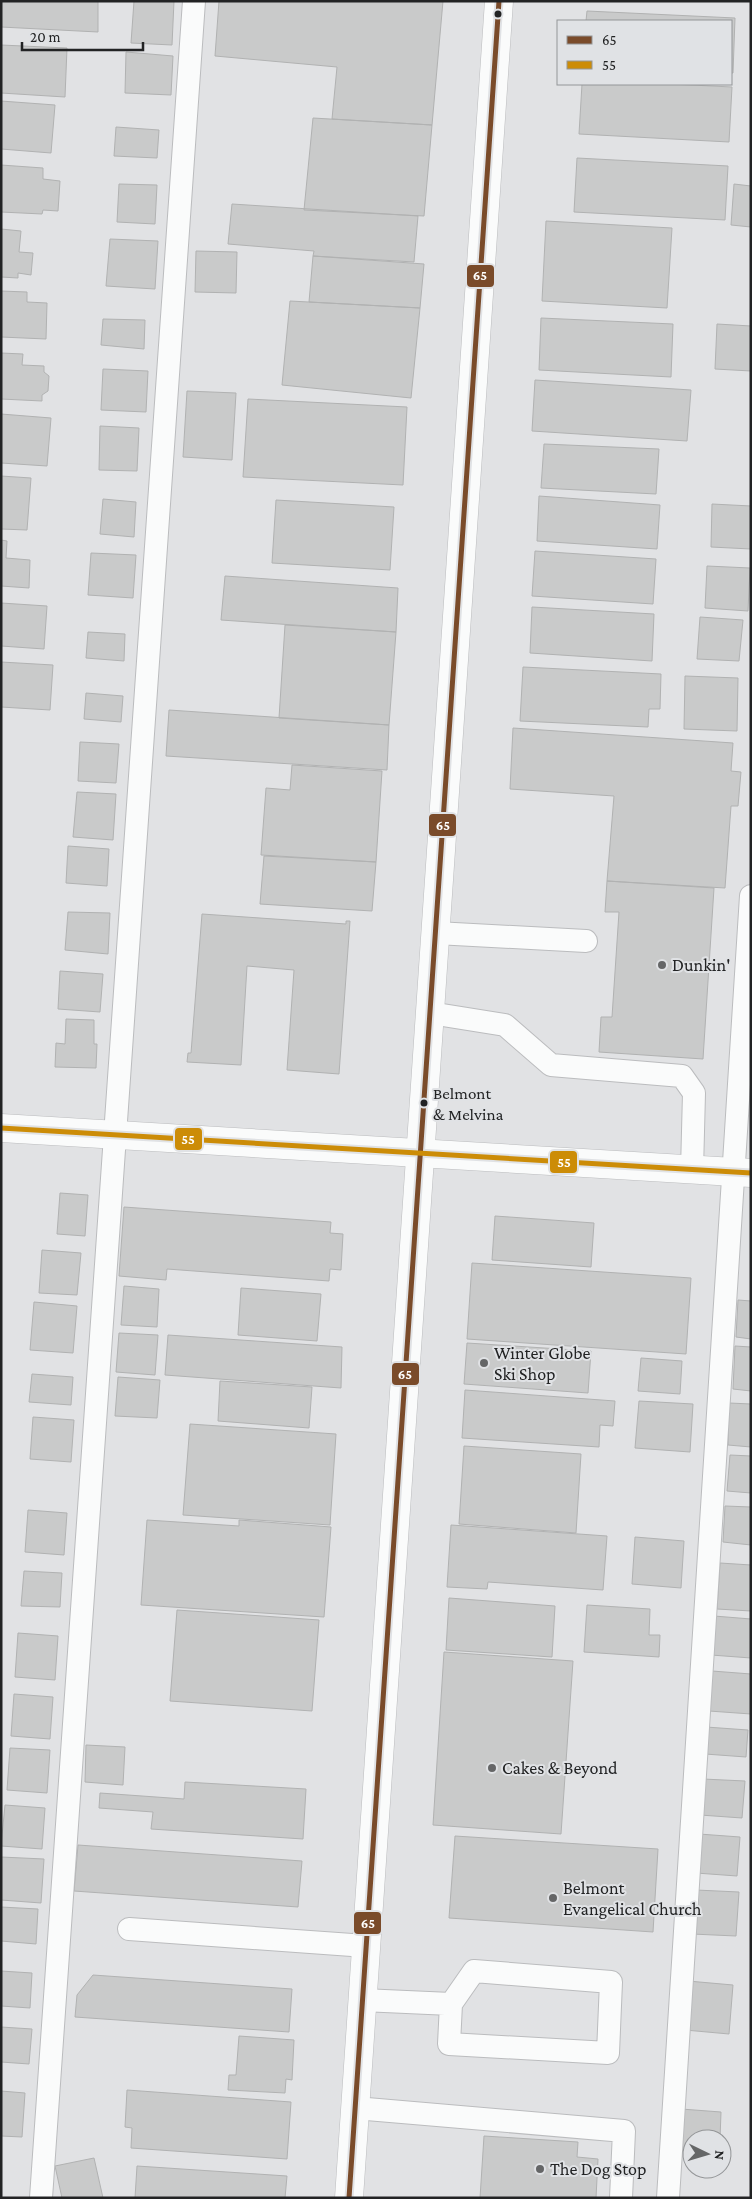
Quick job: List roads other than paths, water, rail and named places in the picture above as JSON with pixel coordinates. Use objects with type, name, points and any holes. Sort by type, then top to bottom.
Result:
[{"type":"main road","points":[[349,2198],[499,1]]},
{"type":"main road","points":[[1,1128],[420,1155],[741,1172]]},
{"type":"lane","points":[[41,2198],[194,1]]},
{"type":"lane","points":[[668,2198],[741,1172],[751,896]]},
{"type":"lane","points":[[436,933],[586,941]]},
{"type":"lane","points":[[430,1013],[505,1025],[551,1065],[682,1076],[694,1093],[692,1170]]},
{"type":"lane","points":[[128,1929],[366,1946]]},
{"type":"lane","points":[[474,1971],[611,1982],[608,2053],[449,2044],[452,2004],[474,1971]]},
{"type":"lane","points":[[362,2000],[452,2004]]},
{"type":"lane","points":[[355,2108],[624,2131],[621,2198]]},
{"type":"place","name":"Dunkin'","points":[[662,965]]},
{"type":"place","name":"Belmont & Melvina","points":[[424,1103]]},
{"type":"place","name":"Winter Globe Ski Shop","points":[[484,1363]]},
{"type":"place","name":"Cakes & Beyond","points":[[492,1768]]},
{"type":"place","name":"Belmont Evangelical Church","points":[[553,1898]]},
{"type":"place","name":"The Dog Stop","points":[[540,2169]]}]
